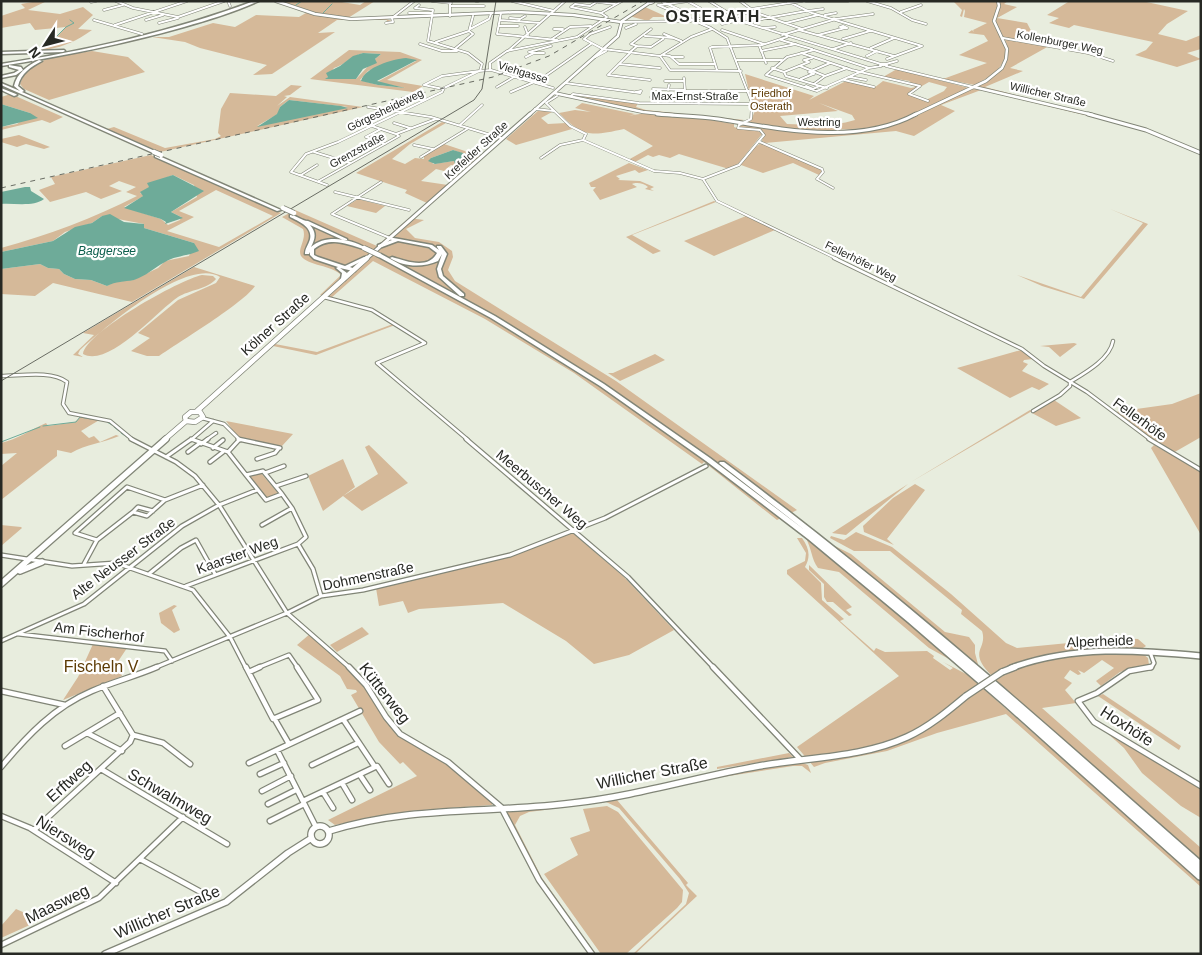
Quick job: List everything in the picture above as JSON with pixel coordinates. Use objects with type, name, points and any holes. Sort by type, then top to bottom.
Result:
[{"type":"highway","points":[[1,64],[142,35],[208,18],[253,1]]},
{"type":"highway","points":[[1,64],[51,58],[175,29],[258,1]]},
{"type":"highway","points":[[1,64],[142,35]]},
{"type":"highway","points":[[1,53],[49,52],[89,47]]},
{"type":"highway","points":[[1,64],[82,51]]},
{"type":"highway","points":[[22,91],[16,84],[24,72],[34,64],[51,58]]},
{"type":"highway","points":[[1,64],[17,67],[21,70],[15,74],[1,77]]},
{"type":"highway","points":[[1,86],[22,91],[44,103]]},
{"type":"highway","points":[[1,86],[7,92],[38,103]]},
{"type":"highway","points":[[1,86],[281,209],[307,224],[312,232],[312,240],[307,250],[308,256],[352,271]]},
{"type":"highway","points":[[1,86],[44,103],[155,154]]},
{"type":"highway","points":[[292,215],[366,247],[462,295],[534,337],[613,387],[766,497],[938,636],[1201,867]]},
{"type":"highway","points":[[380,254],[415,265],[429,263],[440,256],[439,250],[434,247],[391,237]]},
{"type":"highway","points":[[391,237],[431,244],[441,249],[445,255],[439,268],[440,277],[462,295]]},
{"type":"highway","points":[[343,279],[344,273],[337,267],[311,254],[312,249],[320,243],[336,240],[366,247]]},
{"type":"highway","points":[[380,246],[392,241],[403,240]]},
{"type":"highway","points":[[380,254],[466,301],[556,354],[637,408],[730,475],[827,551],[914,623],[1201,876]]},
{"type":"highway","points":[[337,267],[353,266],[368,257]]},
{"type":"main road","points":[[276,1],[330,17],[392,19],[501,13],[551,14],[614,22],[621,22],[624,18]]},
{"type":"main road","name":"Westring","points":[[555,95],[561,94],[644,112],[708,118],[808,132],[869,129],[912,117],[942,100],[993,76],[1004,62],[1007,50],[994,20],[999,7],[998,1]]},
{"type":"main road","points":[[614,22],[651,2]]},
{"type":"main road","name":"Krefelder Straße","points":[[368,257],[535,109],[548,98],[555,95],[565,83],[620,33],[621,22]]},
{"type":"main road","name":"Willicher Straße","points":[[973,87],[1132,126],[1163,136],[1201,154]]},
{"type":"main road","points":[[548,98],[561,94]]},
{"type":"main road","name":"Kölner Straße","points":[[186,421],[184,418],[186,415],[198,411],[368,257]]},
{"type":"main road","points":[[1,584],[186,421],[195,422],[202,418],[203,414],[198,411]]},
{"type":"main road","points":[[9,578],[42,562]]},
{"type":"street","points":[[91,2],[96,1]]},
{"type":"street","points":[[116,1],[152,13],[178,18]]},
{"type":"street","points":[[115,25],[187,1]]},
{"type":"street","points":[[159,23],[224,1]]},
{"type":"street","points":[[228,1],[230,6]]},
{"type":"street","points":[[386,23],[393,22],[392,19],[414,1]]},
{"type":"street","points":[[432,1],[452,2],[450,16]]},
{"type":"street","points":[[512,1],[554,11]]},
{"type":"street","points":[[490,70],[490,64],[525,38],[565,1]]},
{"type":"street","points":[[576,13],[597,1],[616,5]]},
{"type":"street","points":[[601,13],[622,1]]},
{"type":"street","points":[[680,14],[700,8],[685,1]]},
{"type":"street","points":[[541,158],[560,145],[583,140],[654,171],[677,173],[702,179],[739,165],[760,142],[763,132],[738,127],[751,119],[753,113],[752,104],[749,91],[727,38],[712,29],[659,5],[691,1]]},
{"type":"street","points":[[711,2],[715,1]]},
{"type":"street","points":[[626,28],[646,22],[692,21],[727,12],[751,10],[802,1]]},
{"type":"street","points":[[806,1],[848,1]]},
{"type":"street","points":[[867,1],[900,12],[912,20],[926,24]]},
{"type":"street","points":[[663,2],[687,13]]},
{"type":"street","name":"Willicher Straße","points":[[711,2],[739,20],[781,35],[833,49],[881,65],[973,87]]},
{"type":"street","points":[[742,2],[751,10],[803,29]]},
{"type":"street","points":[[789,2],[807,11],[922,46],[887,59]]},
{"type":"street","points":[[567,12],[574,4],[590,6]]},
{"type":"street","points":[[104,10],[124,5]]},
{"type":"street","points":[[419,5],[415,8],[431,9],[432,12]]},
{"type":"street","points":[[900,12],[921,5]]},
{"type":"street","points":[[450,6],[484,6]]},
{"type":"street","points":[[507,51],[577,37],[607,17],[601,13],[572,8]]},
{"type":"street","points":[[745,22],[823,9]]},
{"type":"street","points":[[736,17],[751,10]]},
{"type":"street","points":[[409,13],[432,12]]},
{"type":"street","points":[[432,12],[428,41],[460,50],[482,64],[480,71],[447,75],[424,86],[443,89]]},
{"type":"street","points":[[501,13],[496,32],[499,34],[560,41]]},
{"type":"street","points":[[448,33],[452,34],[470,30],[474,26],[488,20],[491,14]]},
{"type":"street","points":[[785,23],[821,15],[836,14]]},
{"type":"street","points":[[781,35],[836,19],[874,14]]},
{"type":"street","points":[[146,20],[164,15]]},
{"type":"street","points":[[455,49],[472,35],[470,26],[473,16]]},
{"type":"street","points":[[517,22],[525,16]]},
{"type":"street","points":[[712,17],[728,22]]},
{"type":"street","points":[[510,18],[520,19]]},
{"type":"street","points":[[94,20],[142,35]]},
{"type":"street","points":[[500,20],[541,23]]},
{"type":"street","points":[[722,24],[739,20]]},
{"type":"street","points":[[621,22],[642,23]]},
{"type":"street","points":[[768,24],[775,27]]},
{"type":"street","points":[[552,40],[563,29],[575,25],[592,27]]},
{"type":"street","points":[[761,28],[771,25]]},
{"type":"street","points":[[499,26],[518,26]]},
{"type":"street","points":[[525,27],[528,35]]},
{"type":"street","points":[[610,27],[590,33],[584,39],[596,46],[612,51],[683,57]]},
{"type":"street","points":[[818,35],[845,28]]},
{"type":"street","points":[[644,36],[651,29]]},
{"type":"street","points":[[661,55],[698,32],[712,29]]},
{"type":"street","points":[[722,30],[764,44]]},
{"type":"street","points":[[799,30],[838,41],[872,30]]},
{"type":"street","points":[[586,31],[590,33]]},
{"type":"street","points":[[435,43],[446,40],[452,34]]},
{"type":"street","points":[[664,34],[682,41]]},
{"type":"street","points":[[664,38],[651,47],[631,44],[639,36],[674,38]]},
{"type":"street","points":[[717,70],[711,48],[731,45],[759,45],[788,37]]},
{"type":"street","points":[[870,48],[895,37]]},
{"type":"street","points":[[441,38],[446,40]]},
{"type":"street","name":"Kollenburger Weg","points":[[1003,38],[1088,53],[1113,61]]},
{"type":"street","points":[[780,39],[812,49]]},
{"type":"street","points":[[842,40],[894,56]]},
{"type":"street","points":[[596,46],[610,43]]},
{"type":"street","points":[[833,49],[852,43]]},
{"type":"street","points":[[420,44],[444,51],[460,50]]},
{"type":"street","points":[[512,92],[541,79],[592,44]]},
{"type":"street","points":[[761,51],[796,44]]},
{"type":"street","points":[[759,45],[766,63]]},
{"type":"street","points":[[529,52],[551,46]]},
{"type":"street","points":[[637,46],[608,75],[650,80]]},
{"type":"street","points":[[523,48],[529,52],[544,53]]},
{"type":"street","name":"Krefelder Straße","points":[[595,57],[603,52],[612,51]]},
{"type":"street","points":[[869,68],[819,51],[801,53],[782,60],[766,74],[803,88],[817,91],[828,88],[869,68],[881,65]]},
{"type":"street","points":[[866,56],[878,51]]},
{"type":"street","points":[[526,57],[534,53]]},
{"type":"street","points":[[801,53],[860,72],[920,86],[909,94],[928,101]]},
{"type":"street","points":[[661,55],[670,70],[741,70]]},
{"type":"street","points":[[672,57],[679,64],[715,64]]},
{"type":"street","points":[[784,72],[809,62],[804,60],[813,58]]},
{"type":"street","points":[[737,60],[782,60]]},
{"type":"street","points":[[886,65],[897,61]]},
{"type":"street","points":[[800,80],[830,63]]},
{"type":"street","points":[[619,64],[660,68]]},
{"type":"street","points":[[800,66],[827,76]]},
{"type":"street","points":[[836,67],[843,67]]},
{"type":"street","points":[[772,68],[784,72],[783,74],[828,88]]},
{"type":"street","points":[[814,84],[827,76],[847,68]]},
{"type":"street","name":"Viehgasse","points":[[490,70],[553,88]]},
{"type":"street","name":"Görgesheideweg","points":[[301,175],[291,172],[302,157],[338,142],[442,92],[443,89],[459,84],[480,71],[490,70]]},
{"type":"street","points":[[711,70],[712,74]]},
{"type":"street","points":[[877,76],[882,72]]},
{"type":"street","points":[[504,82],[514,77]]},
{"type":"street","points":[[849,77],[866,80]]},
{"type":"street","points":[[665,81],[684,79],[685,90]]},
{"type":"street","points":[[844,80],[874,87]]},
{"type":"street","points":[[565,83],[636,92]]},
{"type":"street","points":[[668,90],[669,85]]},
{"type":"street","points":[[803,88],[807,86],[813,89],[818,86]]},
{"type":"street","points":[[652,89],[749,91]]},
{"type":"street","points":[[675,90],[676,104]]},
{"type":"street","points":[[728,91],[728,98]]},
{"type":"street","name":"Max-Ernst-Straße","points":[[571,96],[573,94],[639,103],[752,104]]},
{"type":"street","points":[[555,95],[546,103],[572,127],[586,134],[583,140]]},
{"type":"street","points":[[651,96],[676,97]]},
{"type":"street","points":[[697,96],[699,104]]},
{"type":"street","points":[[658,97],[658,103]]},
{"type":"street","points":[[460,125],[482,106]]},
{"type":"street","points":[[368,107],[401,111],[436,119],[502,138]]},
{"type":"street","points":[[535,109],[555,111]]},
{"type":"street","points":[[371,126],[396,134],[436,119]]},
{"type":"street","points":[[394,123],[411,128]]},
{"type":"street","points":[[382,128],[366,137],[385,145]]},
{"type":"street","points":[[421,158],[467,129]]},
{"type":"street","name":"Grenzstraße","points":[[319,182],[400,136],[396,134]]},
{"type":"street","points":[[760,142],[822,169],[823,172],[817,179],[833,188]]},
{"type":"street","points":[[414,145],[434,149]]},
{"type":"street","points":[[313,151],[350,163]]},
{"type":"street","points":[[301,175],[316,165]]},
{"type":"street","points":[[301,175],[327,185]]},
{"type":"street","name":"Fellerhöfer Weg","points":[[702,179],[717,202],[1022,349]]},
{"type":"street","points":[[381,182],[332,214],[377,234],[391,237]]},
{"type":"street","points":[[335,192],[409,210]]},
{"type":"street","name":"Meerbuscher Weg","points":[[323,297],[372,310],[425,343],[377,363],[628,577],[801,760]]},
{"type":"street","points":[[1033,411],[1062,394],[1070,386],[1070,382],[1086,373],[1103,359],[1113,347],[1113,341]]},
{"type":"street","name":"Fellerhöfe","points":[[1022,349],[1087,392],[1144,436],[1201,470]]},
{"type":"street","name":"Kütterweg","points":[[1,376],[51,376],[65,380],[67,382],[63,404],[68,413],[110,421],[129,438],[153,449],[194,476],[219,504],[287,613],[354,672],[366,685],[386,717],[400,734],[448,762],[501,807],[539,880],[592,954]]},
{"type":"street","points":[[202,418],[224,424],[239,440],[279,448],[275,453],[257,459]]},
{"type":"street","points":[[166,457],[213,421]]},
{"type":"street","points":[[188,452],[216,433]]},
{"type":"street","points":[[190,440],[223,452],[228,452],[239,440]]},
{"type":"street","points":[[212,448],[223,440]]},
{"type":"street","points":[[210,462],[223,452]]},
{"type":"street","points":[[228,452],[266,500],[282,494]]},
{"type":"street","points":[[265,473],[284,466]]},
{"type":"street","name":"Dohmenstraße","points":[[2,766],[28,734],[65,705],[103,686],[172,661],[287,613],[321,596],[363,590],[510,555],[605,518],[706,466]]},
{"type":"street","points":[[246,475],[260,470],[265,473],[292,508],[306,537],[298,544],[311,564],[319,582],[321,596]]},
{"type":"street","points":[[276,486],[306,476]]},
{"type":"street","points":[[133,512],[147,516],[165,500],[203,485]]},
{"type":"street","points":[[97,540],[75,533],[127,486],[165,500]]},
{"type":"street","name":"Alte Neusser Straße","points":[[1,641],[84,604],[182,526],[219,504],[257,490]]},
{"type":"street","points":[[84,564],[97,540],[138,506],[154,511]]},
{"type":"street","points":[[262,525],[292,508]]},
{"type":"street","points":[[150,574],[181,548],[196,540],[215,574]]},
{"type":"street","name":"Kaarster Weg","points":[[185,586],[298,544]]},
{"type":"street","points":[[1,555],[72,566],[109,562],[130,567],[185,586],[196,592],[230,637],[289,744]]},
{"type":"street","name":"Am Fischerhof","points":[[17,634],[165,651],[172,661]]},
{"type":"street","name":"Alperheide","points":[[966,696],[1002,672],[1033,660],[1065,653],[1115,650],[1201,656]]},
{"type":"street","name":"Hoxhöfe","points":[[1150,652],[1154,663],[1151,668],[1129,671],[1098,693],[1078,701],[1094,722],[1201,786]]},
{"type":"street","points":[[249,672],[289,654],[318,700],[274,719]]},
{"type":"street","points":[[103,686],[133,735],[146,736],[178,754],[182,761],[190,764]]},
{"type":"street","points":[[1,691],[65,705]]},
{"type":"street","name":"Willicher Straße","points":[[329,831],[362,821],[396,814],[547,806],[587,800],[801,760],[860,751],[899,740],[935,721],[966,696]]},
{"type":"street","points":[[249,763],[360,711]]},
{"type":"street","name":"Erftweg","points":[[65,746],[120,713]]},
{"type":"street","points":[[343,719],[358,743],[389,784]]},
{"type":"street","points":[[87,733],[122,751]]},
{"type":"street","name":"Erftweg","points":[[34,830],[122,751],[133,735]]},
{"type":"street","points":[[312,765],[358,743]]},
{"type":"street","points":[[277,750],[316,827]]},
{"type":"street","points":[[260,774],[284,763]]},
{"type":"street","points":[[270,821],[323,792],[375,767]]},
{"type":"street","name":"Schwalmweg","points":[[101,769],[227,844]]},
{"type":"street","points":[[360,775],[370,790]]},
{"type":"street","points":[[262,790],[291,776]]},
{"type":"street","points":[[342,783],[352,800]]},
{"type":"street","points":[[268,804],[296,790]]},
{"type":"street","points":[[323,792],[333,808]]},
{"type":"street","name":"Niersweg","points":[[1,816],[34,830],[116,882]]},
{"type":"street","name":"Maasweg","points":[[1,945],[90,904],[116,882],[183,817]]},
{"type":"street","points":[[324,826],[329,831],[329,838],[324,842],[317,844],[310,839],[310,833],[316,827],[324,826]]},
{"type":"street","name":"Willicher Straße","points":[[105,954],[226,902],[248,887],[282,857],[310,839]]},
{"type":"street","points":[[140,858],[199,891]]},
{"type":"green space","points":[[38,1],[47,1],[28,10],[60,14],[83,7],[93,15],[78,29],[92,30],[81,37],[60,47],[35,51],[54,40],[66,27],[35,30],[30,23],[1,28],[1,16],[25,8],[21,4]]},
{"type":"green space","points":[[278,1],[336,1],[360,5],[366,1],[375,1],[348,18],[392,18],[386,19],[392,21],[386,23],[387,20],[337,20],[318,33],[335,32],[272,74],[253,75],[267,65],[200,48],[185,42],[152,37],[169,37],[213,23],[235,27],[256,15],[299,17],[306,13],[339,19],[320,15]]},
{"type":"green space","points":[[953,1],[997,1],[998,6],[993,21],[1004,43],[1005,57],[993,74],[975,85],[943,79],[987,63],[959,55],[988,41],[984,35],[968,33],[972,30],[974,32],[973,30],[987,23],[964,17],[964,9],[962,17],[960,16],[962,10]]},
{"type":"green space","points":[[999,1],[1008,1],[1004,4],[1017,7],[1028,1],[997,18],[1027,23],[1038,44],[1049,46],[1010,68],[1023,71],[985,87],[1138,126],[1200,151],[1152,132],[978,87],[1001,68],[1008,55],[1008,48],[995,20],[1000,6]]},
{"type":"green space","points":[[1064,1],[1142,1],[1188,11],[1167,24],[1158,34],[1186,41],[1201,35],[1201,49],[1187,53],[1201,59],[1177,67],[1135,55],[1146,50],[1153,42],[1074,25],[1069,28],[1049,23],[1059,18],[1047,15],[1068,2]]},
{"type":"green space","points":[[645,7],[676,21],[670,22],[665,17],[653,17],[648,21],[629,16]]},
{"type":"green space","points":[[349,50],[400,52],[422,60],[387,80],[423,86],[413,92],[310,79]],"holes":[[[363,53],[381,54],[356,79],[327,78],[334,68]],[[396,60],[416,61],[377,82],[405,88],[378,85],[360,80],[368,71]]]},
{"type":"green space","points":[[92,51],[128,57],[145,72],[49,100],[24,89],[20,84],[25,74],[41,62],[50,58]]},
{"type":"green space","name":"Friedhof Osterath","points":[[897,69],[969,88],[899,121],[872,128],[810,131],[745,123],[752,118],[754,113],[745,74],[814,96],[809,100],[846,81],[874,88],[883,81],[911,88],[916,87],[907,84],[910,81],[883,77]],"holes":[[[929,82],[947,87],[944,91],[926,100],[908,94]],[[819,103],[852,115],[855,120],[830,125],[787,124],[780,116],[838,111]]]},
{"type":"green space","points":[[291,85],[302,86],[290,95],[284,96],[287,97],[277,106],[290,97],[363,107],[160,152],[107,129],[114,127],[165,148],[215,139],[221,136],[218,133],[221,109],[230,93],[276,96]],"holes":[[[289,100],[348,107],[257,126],[278,114],[280,107]]]},
{"type":"green space","points":[[972,89],[986,90],[1134,126],[1169,138],[1201,155],[1168,139],[1130,126],[981,90],[941,105],[955,111],[914,136],[896,131],[765,143],[762,141],[764,132],[739,127],[742,125],[814,132],[885,127],[915,117],[946,99]]},
{"type":"green space","points":[[11,94],[63,117],[50,123],[42,120],[1,130],[1,127],[17,124],[30,113],[1,104],[1,97]]},
{"type":"green space","points":[[574,95],[638,103],[636,107],[646,110],[744,120],[737,122],[646,112]]},
{"type":"green space","points":[[582,103],[635,114],[629,116],[666,114],[734,124],[734,127],[762,134],[739,163],[729,169],[679,154],[670,158],[648,155],[635,162],[628,160],[653,146],[624,129],[596,134],[582,131],[559,113],[575,110],[591,112],[575,108]]},
{"type":"green space","points":[[539,110],[552,112],[541,118],[548,124],[566,123],[572,129],[516,145],[506,139]]},
{"type":"green space","points":[[442,122],[446,123],[410,144],[392,159],[405,164],[415,158],[424,159],[424,156],[444,144],[480,156],[467,168],[451,165],[444,171],[436,169],[421,181],[448,185],[427,203],[405,193],[407,190],[356,173]],"holes":[[[453,150],[473,157],[462,165],[456,165],[454,161],[433,164],[431,158]]]},
{"type":"green space","points":[[19,135],[50,147],[44,149],[26,144],[17,147],[1,142],[1,139]]},
{"type":"green space","points":[[761,143],[822,170],[822,173],[819,175],[793,163],[763,173],[741,165],[725,171],[739,165],[752,149]]},
{"type":"green space","points":[[151,155],[281,213],[132,302],[53,283],[35,296],[1,294],[1,269],[40,264],[48,268],[59,269],[64,274],[75,279],[91,280],[107,286],[114,282],[133,280],[158,268],[165,261],[189,256],[194,243],[144,228],[144,224],[102,216],[92,223],[65,232],[53,241],[1,252],[1,248],[104,212],[137,196],[126,192],[136,187],[119,181],[109,186],[122,191],[101,199],[86,192],[50,202],[39,190],[55,184],[51,177]],"holes":[[[173,175],[194,185],[197,197],[171,212],[181,217],[180,220],[168,225],[161,219],[124,207],[142,197],[144,195],[140,193],[150,187],[148,185]],[[216,190],[273,216],[219,247],[167,231],[194,217],[179,211]]]},
{"type":"green space","points":[[629,163],[648,170],[639,173],[635,170],[616,176],[620,179],[618,180],[640,181],[654,187],[650,189],[654,191],[645,189],[648,187],[636,183],[632,184],[637,187],[600,200],[593,190],[596,187],[591,187],[589,183]]},
{"type":"green space","points":[[358,199],[385,206],[376,213],[347,206]]},
{"type":"green space","points":[[714,201],[716,202],[632,235],[661,251],[653,254],[626,237]]},
{"type":"green space","points":[[1110,209],[1148,224],[1084,299],[1042,286],[1017,275],[1081,297],[1143,223]]},
{"type":"green space","points":[[295,210],[377,246],[409,218],[424,220],[406,229],[415,238],[439,242],[452,251],[453,257],[448,270],[455,281],[616,381],[797,510],[777,520],[704,462],[702,464],[574,373],[485,319],[373,261],[331,298],[320,295],[341,275],[332,269],[309,262],[301,256],[300,250],[304,236],[303,229],[282,217]]},
{"type":"green space","points":[[746,216],[775,230],[714,256],[684,241]]},
{"type":"green space","points":[[194,267],[255,286],[225,312],[159,356],[147,356],[131,351],[150,338],[138,333],[178,300],[216,283],[220,277],[206,273],[188,276],[147,297],[126,312],[80,350],[78,354],[83,357],[73,355],[94,335],[83,333]]},
{"type":"green space","points":[[202,275],[213,276],[216,279],[208,285],[178,297],[119,346],[106,353],[94,356],[83,354],[88,344],[100,333],[135,308],[174,286]]},
{"type":"green space","points":[[393,324],[395,325],[316,355],[273,346],[275,344],[317,352]]},
{"type":"green space","points":[[1077,344],[1060,357],[1049,347],[1040,346]]},
{"type":"green space","points":[[1021,350],[1033,359],[1024,360],[1023,362],[1028,364],[1022,371],[1049,384],[1039,390],[1032,387],[1010,398],[957,368]]},
{"type":"green space","points":[[655,354],[665,360],[620,381],[608,373],[613,373]]},
{"type":"green space","points":[[1201,393],[1201,437],[1173,453],[1147,438],[1115,412],[1172,404]]},
{"type":"green space","points":[[1054,400],[1081,418],[1056,426],[1032,413]]},
{"type":"green space","points":[[1030,410],[1032,411],[911,482]]},
{"type":"green space","points":[[81,416],[101,419],[81,431],[89,438],[94,436],[100,442],[116,435],[119,436],[71,453],[57,450],[57,456],[1,500],[1,466],[17,453],[1,454],[1,443],[46,423],[48,426],[75,422]]},
{"type":"green space","points":[[226,421],[293,434],[282,446],[239,439]]},
{"type":"green space","points":[[369,445],[408,483],[362,511],[343,496],[378,474],[365,447]]},
{"type":"green space","points":[[1154,445],[1201,471],[1201,535],[1151,448]]},
{"type":"green space","points":[[343,459],[355,487],[323,511],[308,476]]},
{"type":"green space","points":[[260,472],[278,493],[266,498],[249,475]]},
{"type":"green space","points":[[908,484],[846,535],[832,533]]},
{"type":"green space","points":[[915,484],[925,490],[887,539],[894,545],[864,532],[863,526],[893,498]]},
{"type":"green space","points":[[1,525],[21,527],[22,528],[1,546]]},
{"type":"green space","points":[[856,532],[892,547],[951,594],[1006,643],[1017,648],[1120,638],[1138,639],[1146,646],[1130,651],[1100,649],[1058,653],[1017,663],[991,675],[980,660],[979,655],[983,642],[982,631],[961,614],[962,610],[890,551],[854,551],[830,538],[831,536],[844,540]]},
{"type":"green space","points":[[568,533],[573,533],[624,577],[674,630],[629,655],[594,664],[566,641],[503,603],[419,609],[408,613],[403,601],[379,606],[376,588],[512,556]]},
{"type":"green space","points":[[805,537],[958,664],[929,648],[839,572],[818,568]]},
{"type":"green space","points":[[797,538],[802,538],[806,545],[809,556],[805,567],[821,583],[822,600],[844,619],[840,621],[874,651],[876,648],[885,652],[927,651],[934,656],[933,658],[950,670],[953,668],[943,662],[968,675],[1201,882],[1201,887],[1006,714],[937,733],[887,751],[825,763],[814,767],[797,747],[899,676],[787,574],[787,570],[805,561],[806,553]]},
{"type":"green space","points":[[827,542],[851,554],[945,632],[969,637],[975,645],[979,668]]},
{"type":"green space","points":[[809,565],[852,607],[846,610],[852,615],[849,616],[833,602],[827,602],[824,597],[824,584],[809,570]]},
{"type":"green space","points":[[174,605],[177,606],[172,610],[180,630],[174,633],[161,623],[159,613]]},
{"type":"green space","points":[[362,627],[369,634],[337,652],[330,645]]},
{"type":"green space","points":[[311,633],[363,683],[403,738],[443,759],[492,801],[492,805],[410,811],[335,825],[328,820],[417,776],[403,762],[400,764],[379,742],[351,695],[357,692],[356,690],[347,689],[340,676],[297,645]]},
{"type":"green space","name":"Fischeln V","points":[[93,644],[127,648],[117,663],[122,676],[63,700],[78,677]]},
{"type":"green space","points":[[1143,654],[1148,658],[1149,665],[1120,672],[1101,686],[1096,681],[1114,668],[1102,660],[1084,673],[1078,670],[1081,674],[1078,675],[1070,670],[1064,678],[1072,683],[1065,690],[1076,703],[1042,708],[1201,848],[1201,861],[995,680],[1039,662],[1084,655]]},
{"type":"green space","points":[[1103,694],[1181,746],[1179,750],[1098,696]]},
{"type":"green space","points":[[1107,733],[1201,787],[1201,818],[1181,806],[1142,773],[1124,748]]},
{"type":"green space","points":[[789,753],[793,757],[717,769],[717,767]]},
{"type":"green space","points":[[800,762],[808,765],[811,773],[802,766],[793,766],[716,778],[617,800],[697,896],[635,954],[633,954],[686,904],[689,893],[680,879],[619,808],[606,802],[529,812],[520,816],[515,825],[542,878],[596,954],[593,954],[540,879],[505,810],[547,807]]},
{"type":"green space","points":[[607,806],[618,812],[683,890],[682,902],[677,908],[626,954],[601,954],[544,874],[578,855],[570,838],[590,831],[583,809]]},
{"type":"green space","points":[[16,909],[41,920],[1,938],[1,926]]},
{"type":"water","points":[[363,53],[381,54],[375,59],[377,63],[363,69],[356,79],[325,79],[328,77],[326,73],[340,66],[353,56]]},
{"type":"water","points":[[406,58],[417,60],[377,81],[405,88],[361,81],[374,68],[387,62]]},
{"type":"water","points":[[289,100],[348,108],[257,127],[277,114],[280,107]]},
{"type":"water","points":[[1,104],[30,113],[38,118],[1,127]]},
{"type":"water","points":[[453,150],[473,156],[460,165],[455,164],[454,161],[435,164],[428,161],[431,158]]},
{"type":"water","name":"Baggersee","points":[[173,175],[204,191],[171,212],[183,218],[165,224],[166,222],[161,219],[124,208],[143,196],[140,192],[149,187],[147,183]]},
{"type":"water","points":[[30,187],[31,191],[44,199],[30,204],[1,204],[1,192]]},
{"type":"water","name":"Baggersee","points":[[110,214],[124,222],[144,224],[144,228],[194,243],[199,251],[169,260],[134,280],[117,282],[107,286],[91,280],[75,279],[64,274],[59,269],[48,268],[40,264],[1,269],[1,252],[53,241],[75,227],[92,223],[102,216]]},
{"type":"waterway","points":[[296,5],[302,1]]},
{"type":"waterway","points":[[322,14],[332,4]]},
{"type":"waterway","points":[[34,51],[53,40],[66,27],[74,23],[70,20]]},
{"type":"waterway","points":[[1,52],[10,52]]},
{"type":"waterway","points":[[43,426],[76,422],[80,417],[91,419]]},
{"type":"waterway","points":[[107,422],[112,425]]},
{"type":"waterway","points":[[1,442],[40,427]]},
{"type":"waterway","points":[[114,427],[119,431]]},
{"type":"waterway","points":[[121,433],[137,444]]},
{"type":"tram line","points":[[1,381],[474,100],[482,89],[496,1]]},
{"type":"railway","points":[[1,188],[493,77],[549,56],[643,1]]},
{"type":"district","name":"OSTERATH","points":[[713,16]]}]
